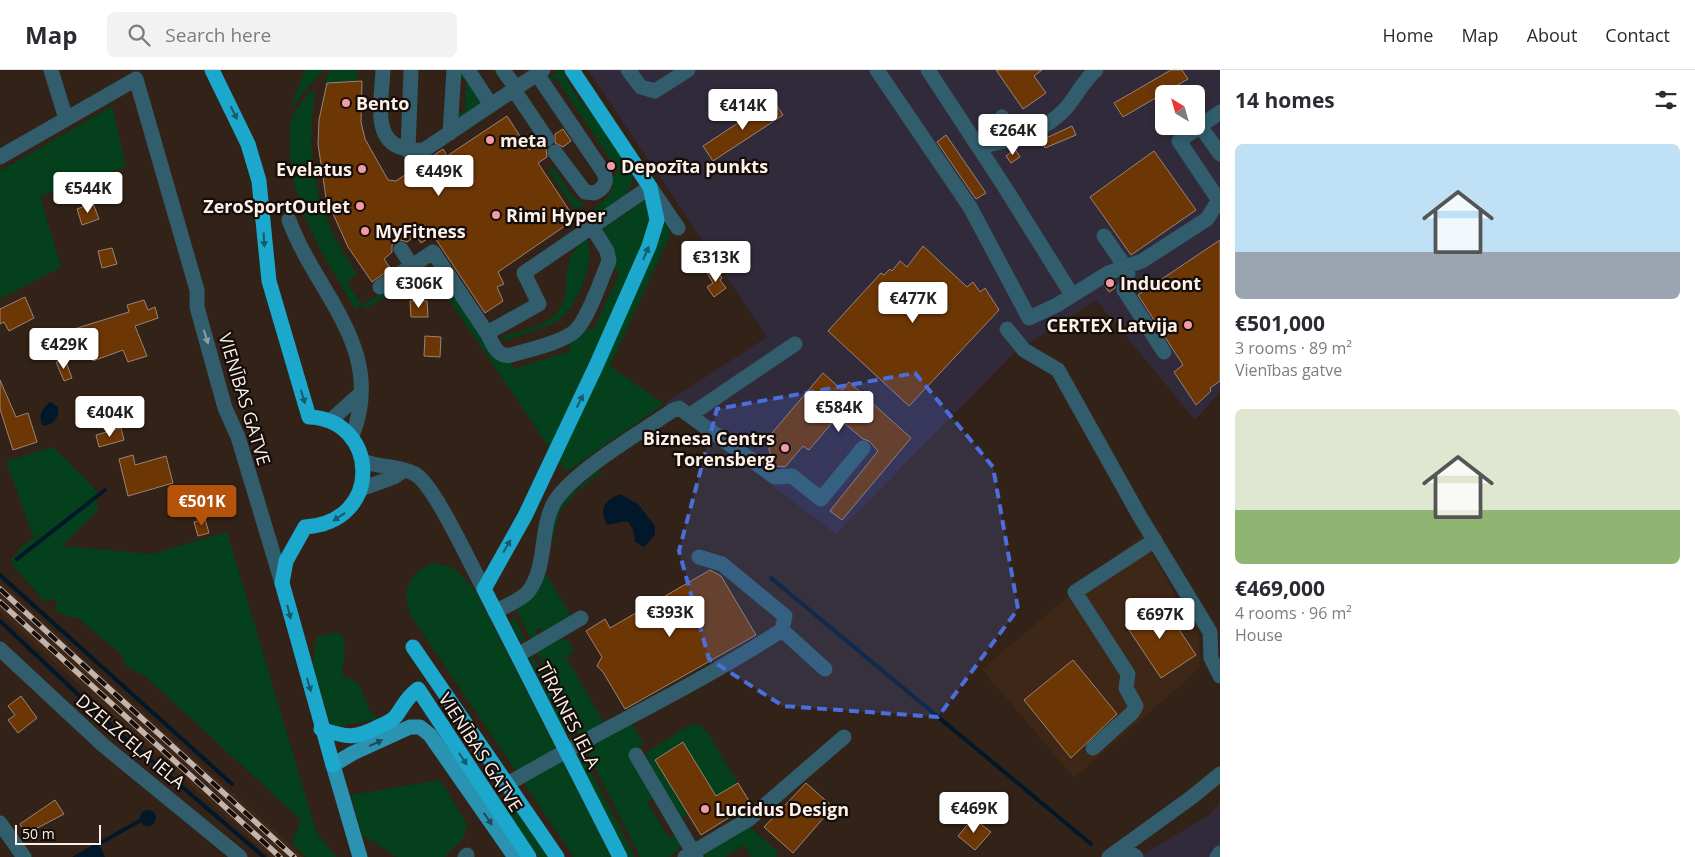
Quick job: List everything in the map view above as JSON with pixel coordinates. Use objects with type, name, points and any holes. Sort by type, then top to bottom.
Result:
[{"type":"highway","points":[[212,70],[248,144],[259,181],[269,281],[309,417],[330,421],[352,436],[362,461],[361,489],[352,506],[341,518],[318,526],[305,527],[286,562],[282,583]]},
{"type":"highway","points":[[484,589],[533,498],[596,366],[649,246],[656,220],[650,187],[572,70]]},
{"type":"highway","name":"VIENĪBAS GATVE","points":[[282,583],[333,766]]},
{"type":"highway","name":"TĪRAINES IELA","points":[[484,589],[620,857]]},
{"type":"highway","name":"VIENĪBAS GATVE","points":[[413,647],[557,857]]},
{"type":"highway","name":"VIENĪBAS GATVE","points":[[322,729],[349,738],[358,736],[389,722],[396,716],[404,701],[418,689],[529,857]]},
{"type":"main road","name":"VIENĪBAS GATVE","points":[[360,857],[333,766],[353,753],[401,729],[420,727],[430,735],[515,857]]},
{"type":"street","points":[[0,157],[66,119],[51,70]]},
{"type":"street","points":[[383,70],[380,120],[384,135],[391,144],[408,151],[424,150],[515,89],[539,72],[604,173],[606,180],[603,186],[594,193],[585,192],[551,145],[515,89],[503,70]]},
{"type":"street","points":[[408,151],[411,70]]},
{"type":"street","points":[[450,133],[454,70]]},
{"type":"street","points":[[468,70],[491,104]]},
{"type":"street","points":[[628,70],[641,87],[655,91],[688,70]]},
{"type":"street","points":[[877,70],[970,207],[1029,318],[1057,305],[1108,273],[1142,261],[1207,219],[1220,200],[1179,141],[1187,135]]},
{"type":"street","points":[[928,70],[1072,295]]},
{"type":"street","points":[[979,147],[1006,141],[1034,131],[1050,121],[1066,109],[1096,70]]},
{"type":"street","name":"VIENĪBAS GATVE","points":[[66,119],[136,79],[198,290],[197,307],[225,408],[238,436],[282,583]]},
{"type":"street","points":[[1205,122],[1220,112]]},
{"type":"street","points":[[1002,117],[1006,141]]},
{"type":"street","points":[[1205,133],[1220,154]]},
{"type":"street","points":[[487,333],[539,304],[524,273],[650,187],[678,228]]},
{"type":"street","points":[[289,220],[303,251],[346,324],[357,352],[360,409],[352,436]]},
{"type":"street","points":[[380,287],[433,252],[500,354],[505,356],[567,336],[575,331],[582,322],[609,261],[607,250],[592,227]]},
{"type":"street","points":[[1104,236],[1126,268],[1128,274],[1124,290],[1164,352]]},
{"type":"street","points":[[401,249],[412,266]]},
{"type":"street","points":[[1007,328],[1024,350],[1058,370],[1154,540],[1210,632],[1211,658],[1220,676]]},
{"type":"street","points":[[690,415],[795,344]]},
{"type":"street","points":[[330,421],[360,394]]},
{"type":"street","points":[[496,612],[527,593],[537,574],[548,519],[555,502],[565,489],[585,472],[663,417],[679,408],[775,477],[792,476],[821,499],[863,448]]},
{"type":"street","points":[[362,461],[374,466],[390,466],[417,475],[435,498],[484,589]]},
{"type":"street","points":[[361,489],[404,470]]},
{"type":"street","points":[[1093,748],[1132,713],[1136,706],[1126,688],[1128,674],[1075,592],[1154,540]]},
{"type":"street","points":[[506,785],[565,749],[630,718],[782,630],[785,616],[722,564],[699,557]]},
{"type":"street","points":[[518,656],[581,618]]},
{"type":"street","points":[[782,630],[825,669]]},
{"type":"street","name":"DZELZCEĻA IELA","points":[[0,649],[102,745],[240,857]]},
{"type":"street","points":[[636,755],[691,855],[749,819],[844,737]]},
{"type":"street","points":[[1109,857],[1220,774]]},
{"type":"street","points":[[0,824],[24,857]]},
{"type":"street","points":[[1123,848],[1136,857]]},
{"type":"street","points":[[1217,857],[1220,853]]},
{"type":"highlighted area","points":[[915,373],[993,467],[1018,609],[938,717],[783,706],[709,659],[679,551],[717,409]]},
{"type":"shaded area","points":[[588,70],[1220,70],[1220,392],[1195,420],[1096,300],[1014,353],[836,534],[664,404],[767,337]]},
{"type":"shaded area","points":[[1142,535],[1199,638],[1200,668],[1074,778],[982,669]]},
{"type":"shaded area","points":[[0,581],[304,857],[270,857],[68,675],[0,612]]},
{"type":"shaded area","points":[[1220,802],[1220,857],[1138,857],[1211,814]]},
{"type":"green space","points":[[305,70],[323,70],[290,109]]},
{"type":"green space","points":[[330,70],[356,70],[358,81],[324,83]]},
{"type":"green space","points":[[557,70],[562,70],[576,96],[599,121],[631,170],[632,179],[626,195],[612,208],[588,223],[580,221],[608,197],[613,187],[612,177],[619,172],[556,78],[549,82],[547,79]]},
{"type":"green space","points":[[463,74],[482,103],[462,118],[458,118],[457,113],[465,113],[466,79],[458,79]]},
{"type":"green space","points":[[310,91],[313,91],[315,94],[311,143],[317,188],[332,232],[357,274],[347,282],[362,305],[355,309],[311,230],[302,209],[291,166],[290,123],[292,116]]},
{"type":"green space","points":[[112,106],[126,167],[40,196],[61,267],[0,299],[0,171]]},
{"type":"green space","points":[[553,167],[573,197],[584,204],[578,209],[574,208],[548,170]]},
{"type":"green space","points":[[644,201],[649,201],[657,206],[671,233],[610,366],[664,404],[566,472],[433,276],[426,274],[365,309],[362,305],[422,269],[432,268],[444,280],[498,361],[511,361],[514,369],[570,351],[568,342],[585,327],[593,330],[620,272],[612,268],[615,251],[604,233],[604,228]]},
{"type":"green space","points":[[586,238],[589,247],[587,270],[578,295],[564,315],[545,327],[506,340],[503,339],[502,336],[538,325],[556,314],[565,298],[571,258],[576,248]]},
{"type":"green space","points":[[53,447],[97,491],[97,511],[62,546],[152,554],[227,532],[316,831],[336,857],[306,857],[292,843],[301,820],[145,676],[126,666],[121,654],[78,618],[71,618],[55,610],[57,599],[44,601],[14,567],[11,560],[21,547],[48,527],[33,537],[6,461]]},
{"type":"green space","points":[[598,471],[601,473],[574,494],[560,512],[544,571],[572,617],[544,633],[540,627],[535,630],[538,637],[532,641],[516,610],[559,508],[566,498]]},
{"type":"green space","points":[[432,563],[454,568],[476,592],[611,857],[574,857],[411,616],[406,599],[408,585],[417,573]]},
{"type":"green space","points":[[513,615],[526,642],[521,641],[512,626]]},
{"type":"green space","points":[[336,632],[343,635],[345,652],[342,675],[358,683],[371,712],[378,719],[332,728],[313,667],[316,637]]},
{"type":"green space","points":[[558,638],[568,641],[574,651],[566,657],[605,724],[580,736],[536,651]]},
{"type":"green space","points":[[532,654],[574,737],[564,730],[530,660]]},
{"type":"green space","points":[[631,723],[644,744],[629,753],[655,796],[647,802],[669,838],[675,834],[680,844],[678,851],[668,857],[640,857],[584,745]]},
{"type":"green space","points":[[690,725],[702,726],[707,732],[738,783],[716,796],[683,742],[655,760],[688,814],[681,819],[646,757],[648,751]]},
{"type":"green space","points":[[580,750],[635,857],[629,857],[579,759]]},
{"type":"green space","points":[[440,780],[467,824],[463,838],[444,857],[398,857],[362,835],[351,795]]},
{"type":"green space","points":[[502,805],[516,811],[548,857],[538,857]]},
{"type":"green space","points":[[749,826],[779,853],[776,857],[751,857],[744,845],[725,857],[705,857],[705,854]]},
{"type":"water","points":[[50,402],[58,407],[58,415],[53,423],[43,426],[41,423],[42,412]]},
{"type":"water","points":[[620,494],[638,504],[655,526],[655,535],[644,547],[635,542],[633,529],[628,522],[607,524],[604,519],[604,506],[610,499]]},
{"type":"water","points":[[148,810],[156,818],[148,826],[140,818]]},
{"type":"water","points":[[98,842],[105,857],[72,857]]},
{"type":"building","points":[[996,70],[1042,70],[1034,76],[1046,93],[1023,109]]},
{"type":"building","points":[[1171,70],[1182,70],[1188,79],[1178,85],[1155,85],[1155,98],[1123,117],[1114,103]]},
{"type":"building","points":[[362,81],[361,122],[365,139],[388,180],[396,181],[443,149],[447,156],[507,116],[529,150],[539,144],[546,148],[547,157],[538,163],[575,219],[498,272],[504,284],[497,287],[503,301],[485,313],[433,235],[421,243],[416,235],[407,242],[396,241],[392,245],[392,252],[384,259],[391,269],[372,282],[348,247],[326,198],[318,144],[319,120],[327,83]]},
{"type":"building","points":[[773,100],[783,115],[713,161],[703,146]]},
{"type":"building","points":[[1072,126],[1076,135],[1045,148],[1042,140]]},
{"type":"building","points":[[563,129],[571,141],[563,147],[555,143],[555,134]]},
{"type":"building","points":[[946,135],[986,193],[976,199],[937,142]]},
{"type":"building","points":[[1015,149],[1020,157],[1011,163],[1006,156]]},
{"type":"building","points":[[1154,151],[1196,210],[1131,255],[1090,197]]},
{"type":"building","points":[[93,203],[99,219],[82,225],[77,209]]},
{"type":"building","name":"CERTEX Latvija","points":[[1220,240],[1220,381],[1210,388],[1211,391],[1196,405],[1174,372],[1183,365],[1138,295]]},
{"type":"building","points":[[923,246],[967,287],[973,282],[980,292],[985,288],[999,310],[909,406],[828,331],[881,273],[884,275],[890,269],[892,271],[900,261],[907,267]]},
{"type":"building","points":[[112,248],[117,264],[102,268],[98,251]]},
{"type":"building","points":[[715,267],[722,278],[720,280],[726,288],[714,297],[707,287],[713,283],[707,273]]},
{"type":"building","points":[[1115,280],[1115,288],[1109,292],[1105,286]]},
{"type":"building","points":[[25,297],[34,318],[9,331],[4,322],[0,324],[0,309]]},
{"type":"building","points":[[144,300],[148,310],[155,307],[158,318],[135,326],[147,356],[128,362],[123,350],[93,361],[88,346],[81,348],[74,329],[129,312],[127,305]]},
{"type":"building","points":[[410,301],[427,301],[428,317],[411,317]]},
{"type":"building","points":[[425,336],[441,337],[440,357],[424,356]]},
{"type":"building","points":[[65,359],[72,378],[64,381],[56,362]]},
{"type":"building","name":"Biznesa Centrs Torensberg","points":[[823,373],[842,390],[849,382],[911,438],[842,520],[830,511],[878,451],[869,441],[863,439],[837,417],[809,450],[803,446],[785,467],[775,466],[769,450],[772,433]]},
{"type":"building","points":[[0,380],[16,417],[28,413],[37,442],[13,450],[0,409]]},
{"type":"building","points":[[121,428],[124,440],[99,447],[96,435]]},
{"type":"building","points":[[133,455],[135,465],[166,456],[173,483],[128,496],[119,459]]},
{"type":"building","points":[[205,519],[209,533],[198,536],[194,522]]},
{"type":"building","points":[[710,570],[721,576],[756,635],[625,709],[603,672],[597,666],[602,657],[586,631],[605,619],[610,628]]},
{"type":"building","points":[[1160,601],[1196,655],[1161,678],[1125,624]]},
{"type":"building","points":[[1073,660],[1117,714],[1071,758],[1024,700]]},
{"type":"building","points":[[21,696],[37,718],[18,733],[8,720],[15,715],[8,706]]},
{"type":"building","points":[[683,742],[716,796],[738,783],[751,804],[701,835],[655,760]]},
{"type":"building","points":[[806,783],[833,807],[793,853],[764,827]]},
{"type":"building","points":[[55,800],[64,814],[26,834],[20,824]]},
{"type":"building","points":[[973,818],[991,832],[975,850],[958,836]]},
{"type":"waterway","points":[[17,559],[105,490]]},
{"type":"waterway","points":[[0,575],[232,784]]},
{"type":"waterway","points":[[771,578],[1091,844]]},
{"type":"waterway","points":[[0,621],[119,733],[264,857]]},
{"type":"waterway","points":[[95,846],[143,819]]},
{"type":"railway","points":[[0,589],[294,857]]},
{"type":"railway","points":[[0,602],[280,857]]},
{"type":"place","name":"Bento","points":[[346,103]]},
{"type":"place","name":"meta","points":[[490,140]]},
{"type":"place","name":"Depozīta punkts","points":[[611,166]]},
{"type":"place","name":"Evelatus","points":[[362,169]]},
{"type":"place","name":"ZeroSportOutlet","points":[[360,206]]},
{"type":"place","name":"Rimi Hyper","points":[[496,215]]},
{"type":"place","name":"MyFitness","points":[[365,231]]},
{"type":"place","name":"Inducont","points":[[1110,283]]},
{"type":"place","name":"CERTEX Latvija","points":[[1188,325]]},
{"type":"place","name":"Biznesa Centrs Torensberg","points":[[785,448]]},
{"type":"place","name":"Lucidus Design","points":[[705,809]]}]
